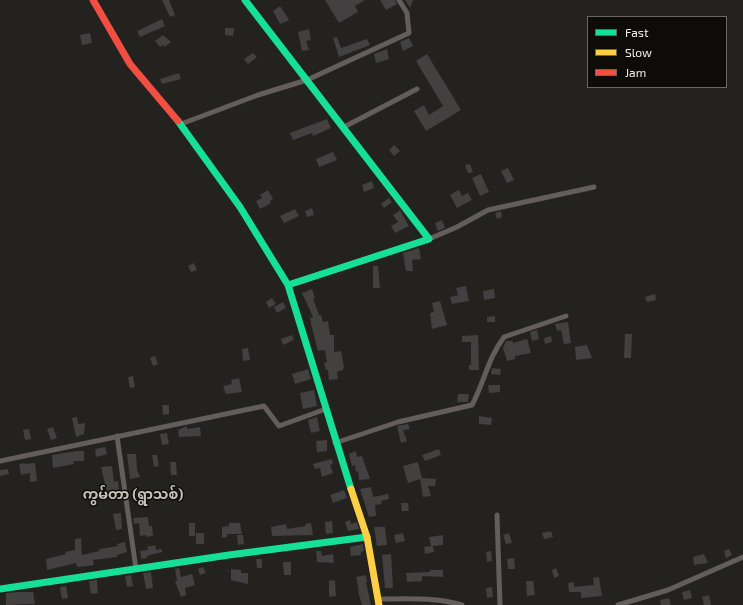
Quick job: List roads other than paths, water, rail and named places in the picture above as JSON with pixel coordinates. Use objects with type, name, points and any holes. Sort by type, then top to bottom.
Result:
[{"type":"street","points":[[93,0],[130,64],[181,124],[240,207],[288,285],[335,443],[367,537],[378,602],[420,599],[450,601],[462,605]]},
{"type":"street","points":[[245,0],[430,239]]},
{"type":"street","points":[[181,124],[258,95],[307,80],[409,33],[407,13],[399,0]]},
{"type":"street","points":[[344,127],[417,89]]},
{"type":"street","points":[[288,285],[430,239],[457,227],[488,210],[594,187]]},
{"type":"street","points":[[335,443],[398,422],[472,405],[479,391],[489,362],[504,337],[566,316]]},
{"type":"street","points":[[0,461],[264,406],[279,426],[326,409]]},
{"type":"street","points":[[116,436],[136,569]]},
{"type":"street","points":[[497,515],[500,605]]},
{"type":"street","points":[[0,590],[136,569],[367,537]]},
{"type":"street","points":[[618,605],[668,590],[743,556]]},
{"type":"district","name":"ကွမ်တာ (ရွာသစ်)","points":[[133,494]]}]
